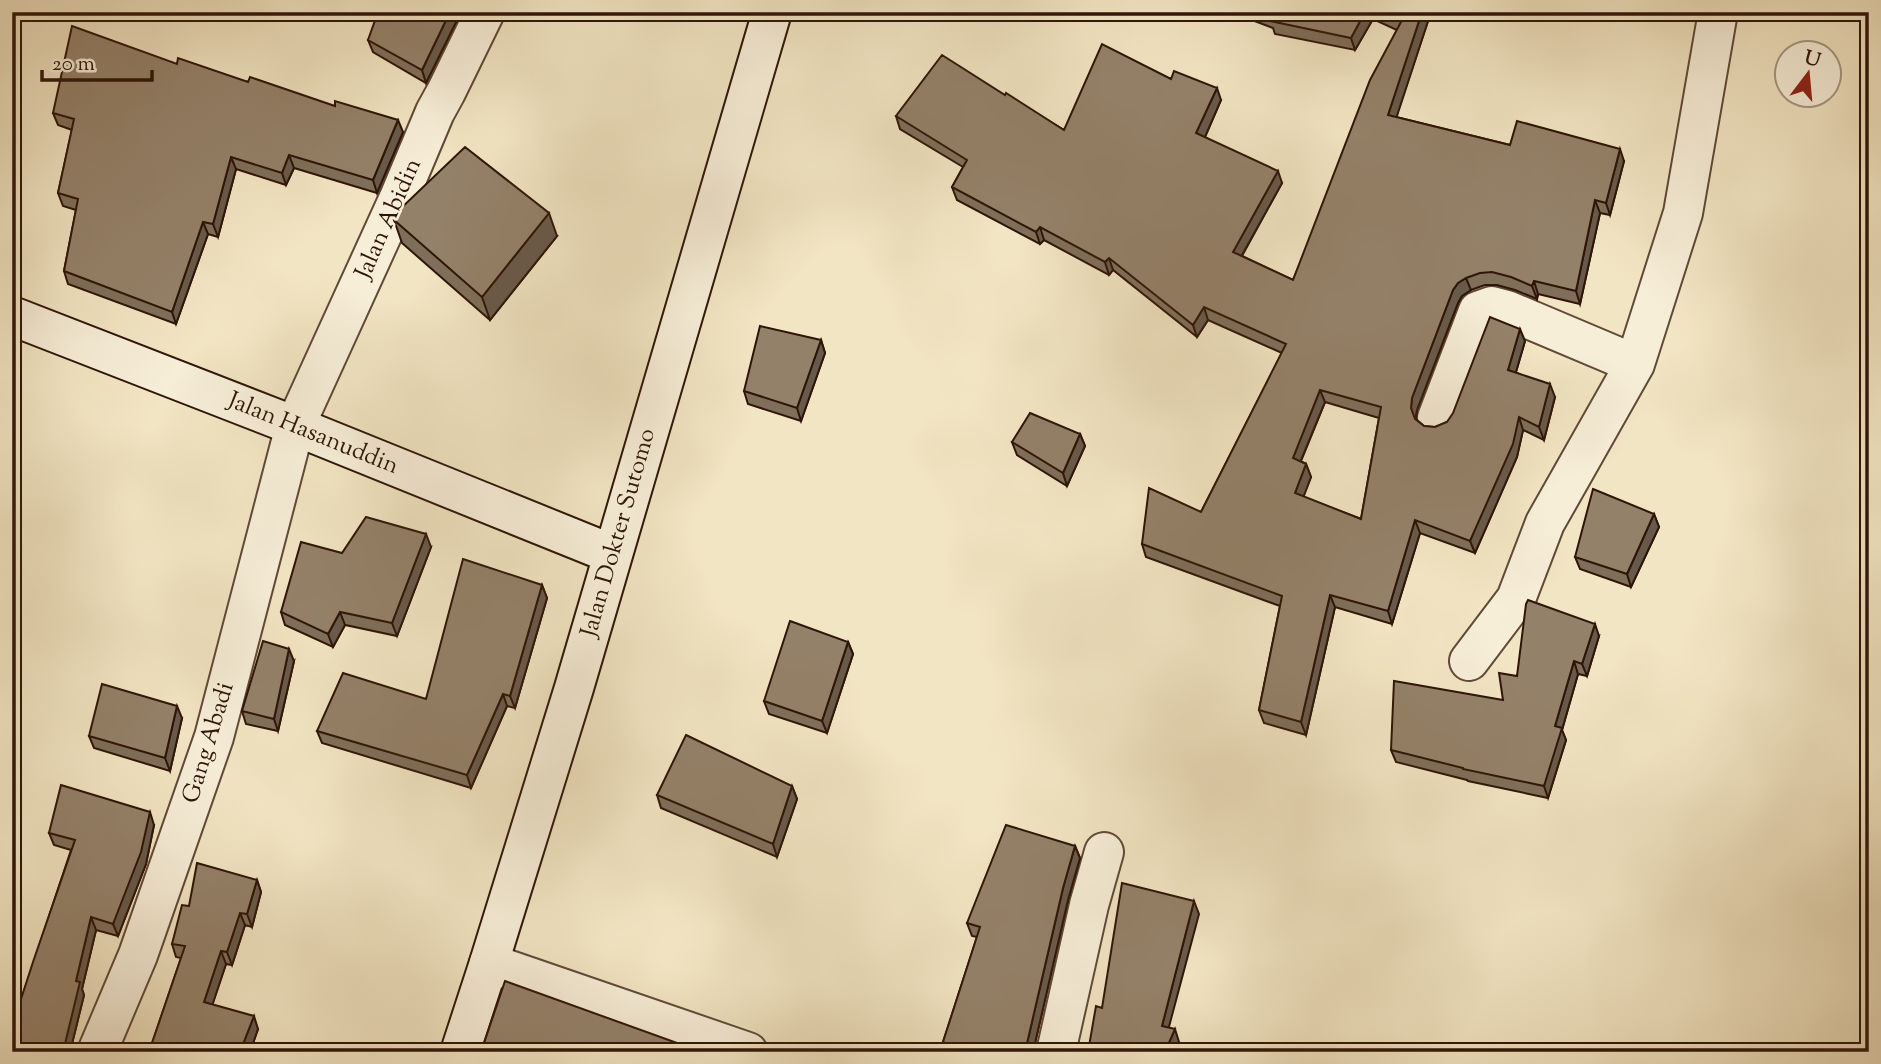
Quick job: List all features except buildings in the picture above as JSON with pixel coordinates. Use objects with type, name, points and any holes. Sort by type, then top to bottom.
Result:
[{"type":"street","name":"Jalan Abidin","points":[[295,426],[435,112],[485,12]]},
{"type":"street","name":"Jalan Dokter Sutomo","points":[[460,1052],[573,688],[772,12]]},
{"type":"street","points":[[1469,661],[1516,598],[1545,523],[1635,365],[1683,213],[1718,12]]},
{"type":"street","points":[[1437,418],[1478,311],[1492,306],[1635,365]]},
{"type":"street","name":"Jalan Hasanuddin","points":[[12,316],[612,554]]},
{"type":"street","name":"Gang Abadi","points":[[97,1052],[138,955],[214,737],[295,426]]},
{"type":"street","points":[[1056,1052],[1088,905],[1104,852]]},
{"type":"street","points":[[489,963],[748,1052]]}]
